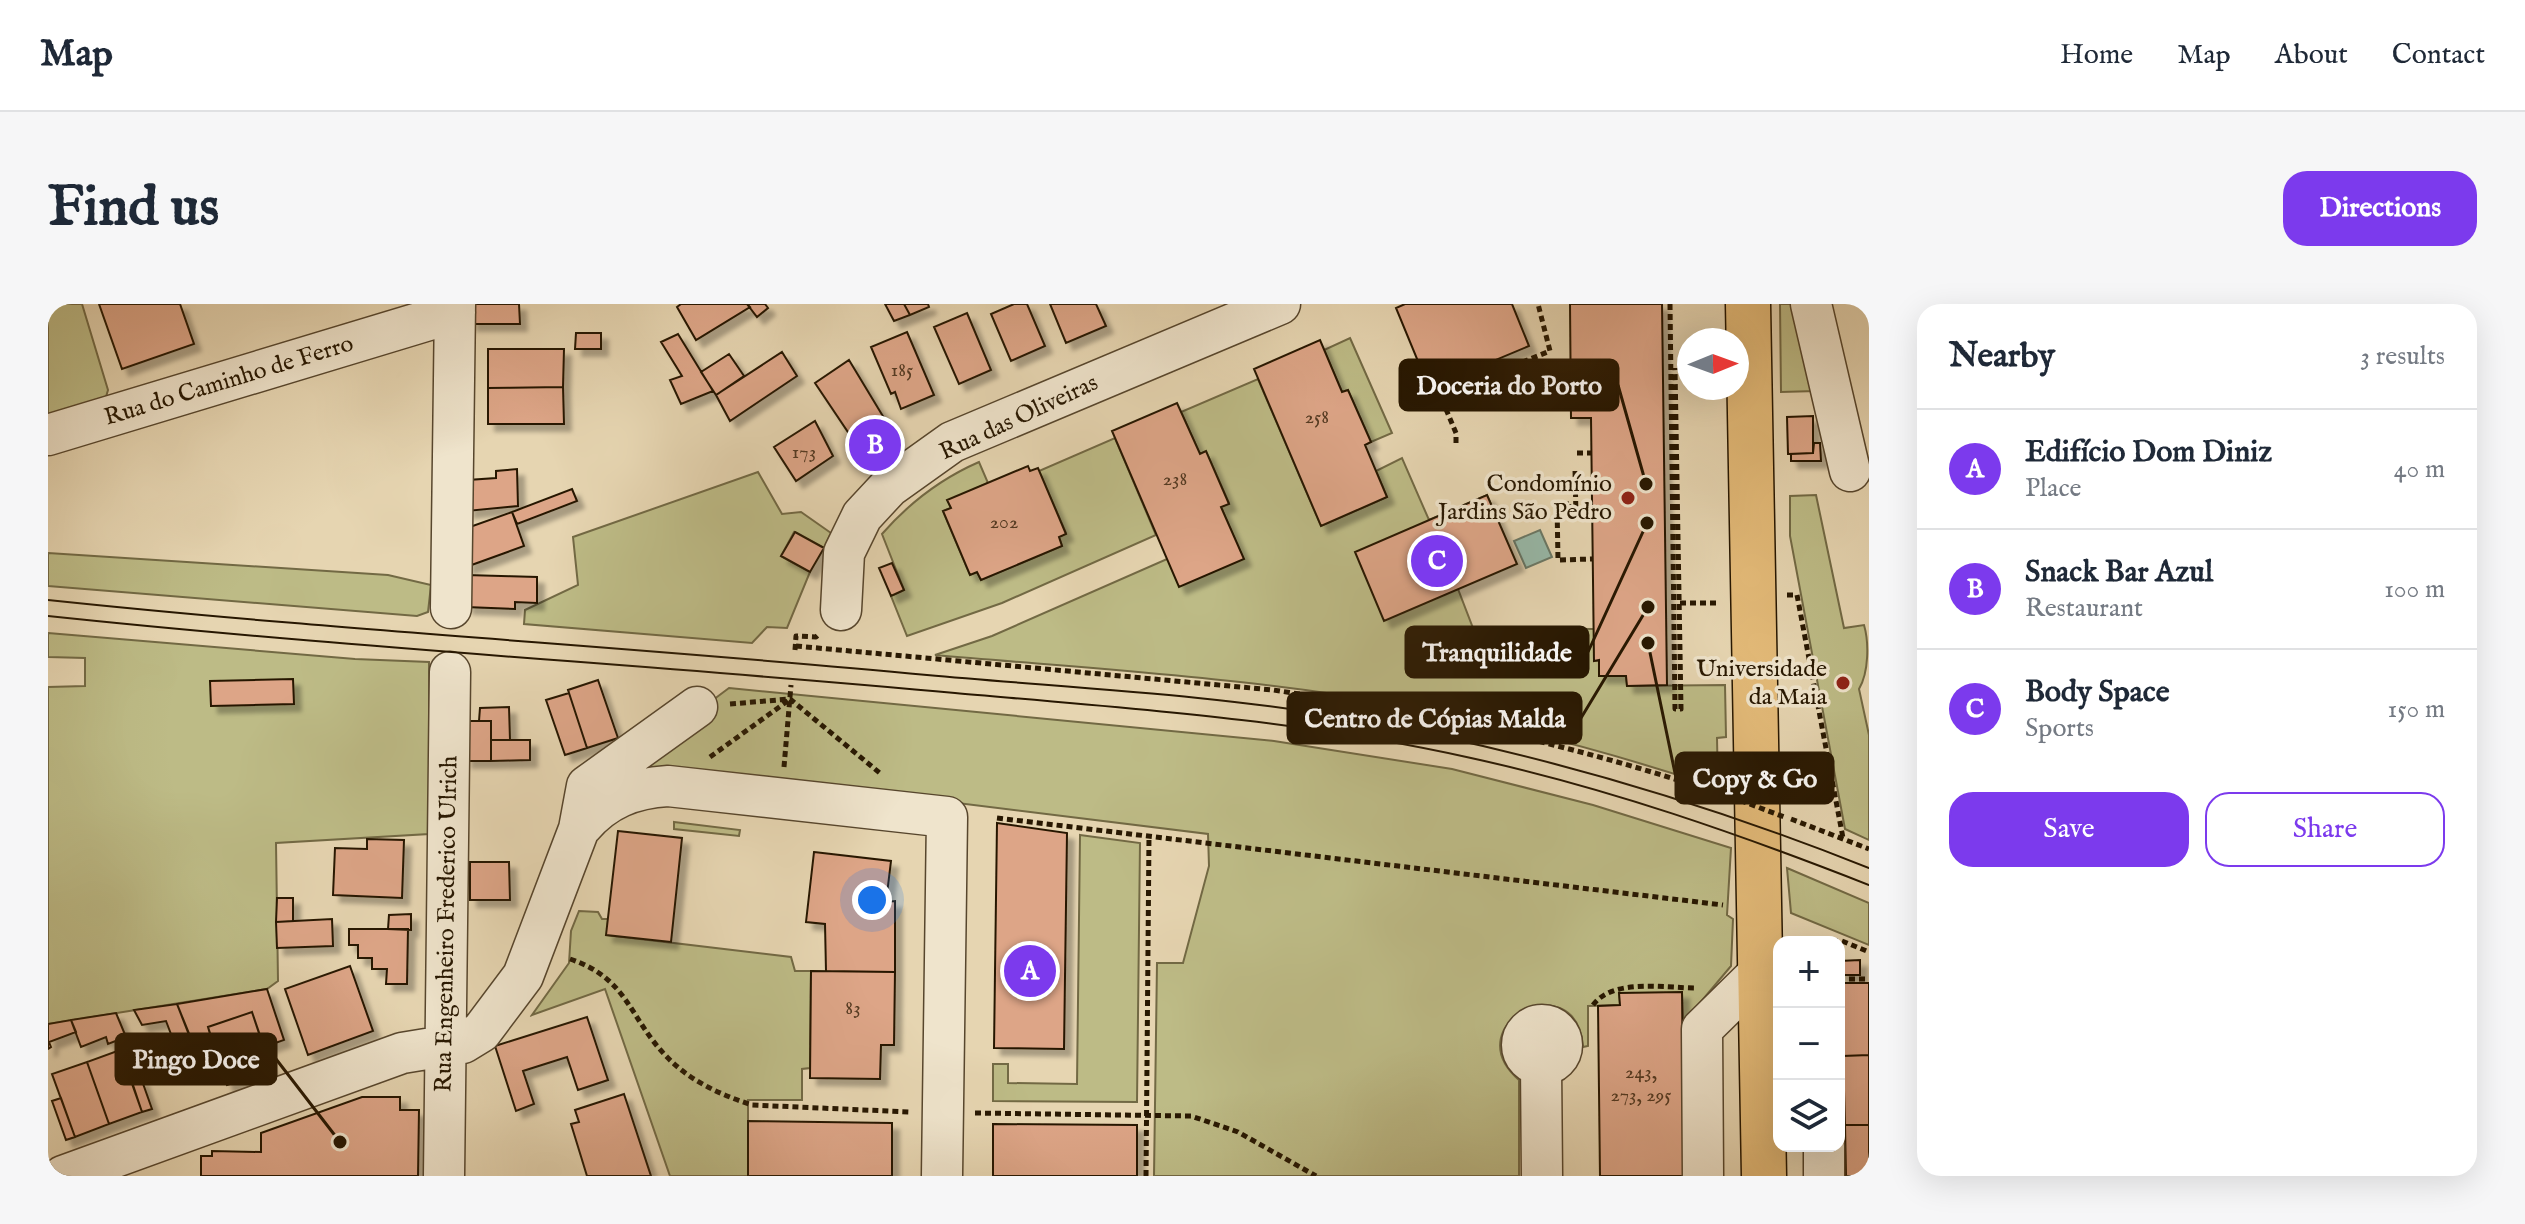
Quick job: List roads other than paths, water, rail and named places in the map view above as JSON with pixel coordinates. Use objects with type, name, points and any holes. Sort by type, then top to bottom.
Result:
[{"type":"main road","points":[[1748,304],[1755,801],[1773,941]]},
{"type":"main road","points":[[1764,1176],[1774,1008]]},
{"type":"street","name":"Rua das Oliveiras","points":[[829,623],[844,553],[862,516],[889,487],[952,442],[1280,304]]},
{"type":"street","points":[[1811,304],[1850,471]]},
{"type":"street","points":[[451,608],[455,308]]},
{"type":"street","name":"Rua do Caminho de Ferro","points":[[48,435],[455,308]]},
{"type":"street","name":"Rua Engenheiro Frederico Ulrich","points":[[444,1176],[450,672]]},
{"type":"street","points":[[63,1176],[402,1053],[463,1043],[481,1032],[523,976],[579,829],[587,786],[697,707]]},
{"type":"street","points":[[579,829],[596,809],[646,787],[680,787],[947,817],[942,1176]]},
{"type":"street","points":[[1703,1176],[1702,1029],[1773,967]]},
{"type":"street","points":[[1541,1065],[1542,1176]]},
{"type":"street","points":[[1824,1152],[1824,1176]]},
{"type":"tram line","points":[[48,600],[268,621],[1141,692],[1300,710],[1485,746],[1615,780],[1743,821],[1869,868]]},
{"type":"tram line","points":[[48,616],[275,638],[1085,704],[1343,734],[1471,758],[1573,783],[1722,830],[1869,885]]},
{"type":"place","name":"Snack Bar Azul","points":[[875,445]]},
{"type":"place","name":"Doceria do Porto","points":[[1646,484]]},
{"type":"place","name":"Condomínio Jardins São Pedro","points":[[1628,498]]},
{"type":"place","name":"Tranquilidade","points":[[1647,523]]},
{"type":"place","name":"Body Space","points":[[1437,561]]},
{"type":"place","name":"Centro de Cópias Malda","points":[[1648,607]]},
{"type":"place","name":"Copy & Go","points":[[1648,643]]},
{"type":"place","name":"Universidade da Maia","points":[[1843,683]]},
{"type":"place","name":"Edifício Dom Diniz","points":[[1030,971]]},
{"type":"place","name":"Pingo Doce","points":[[340,1142]]}]
